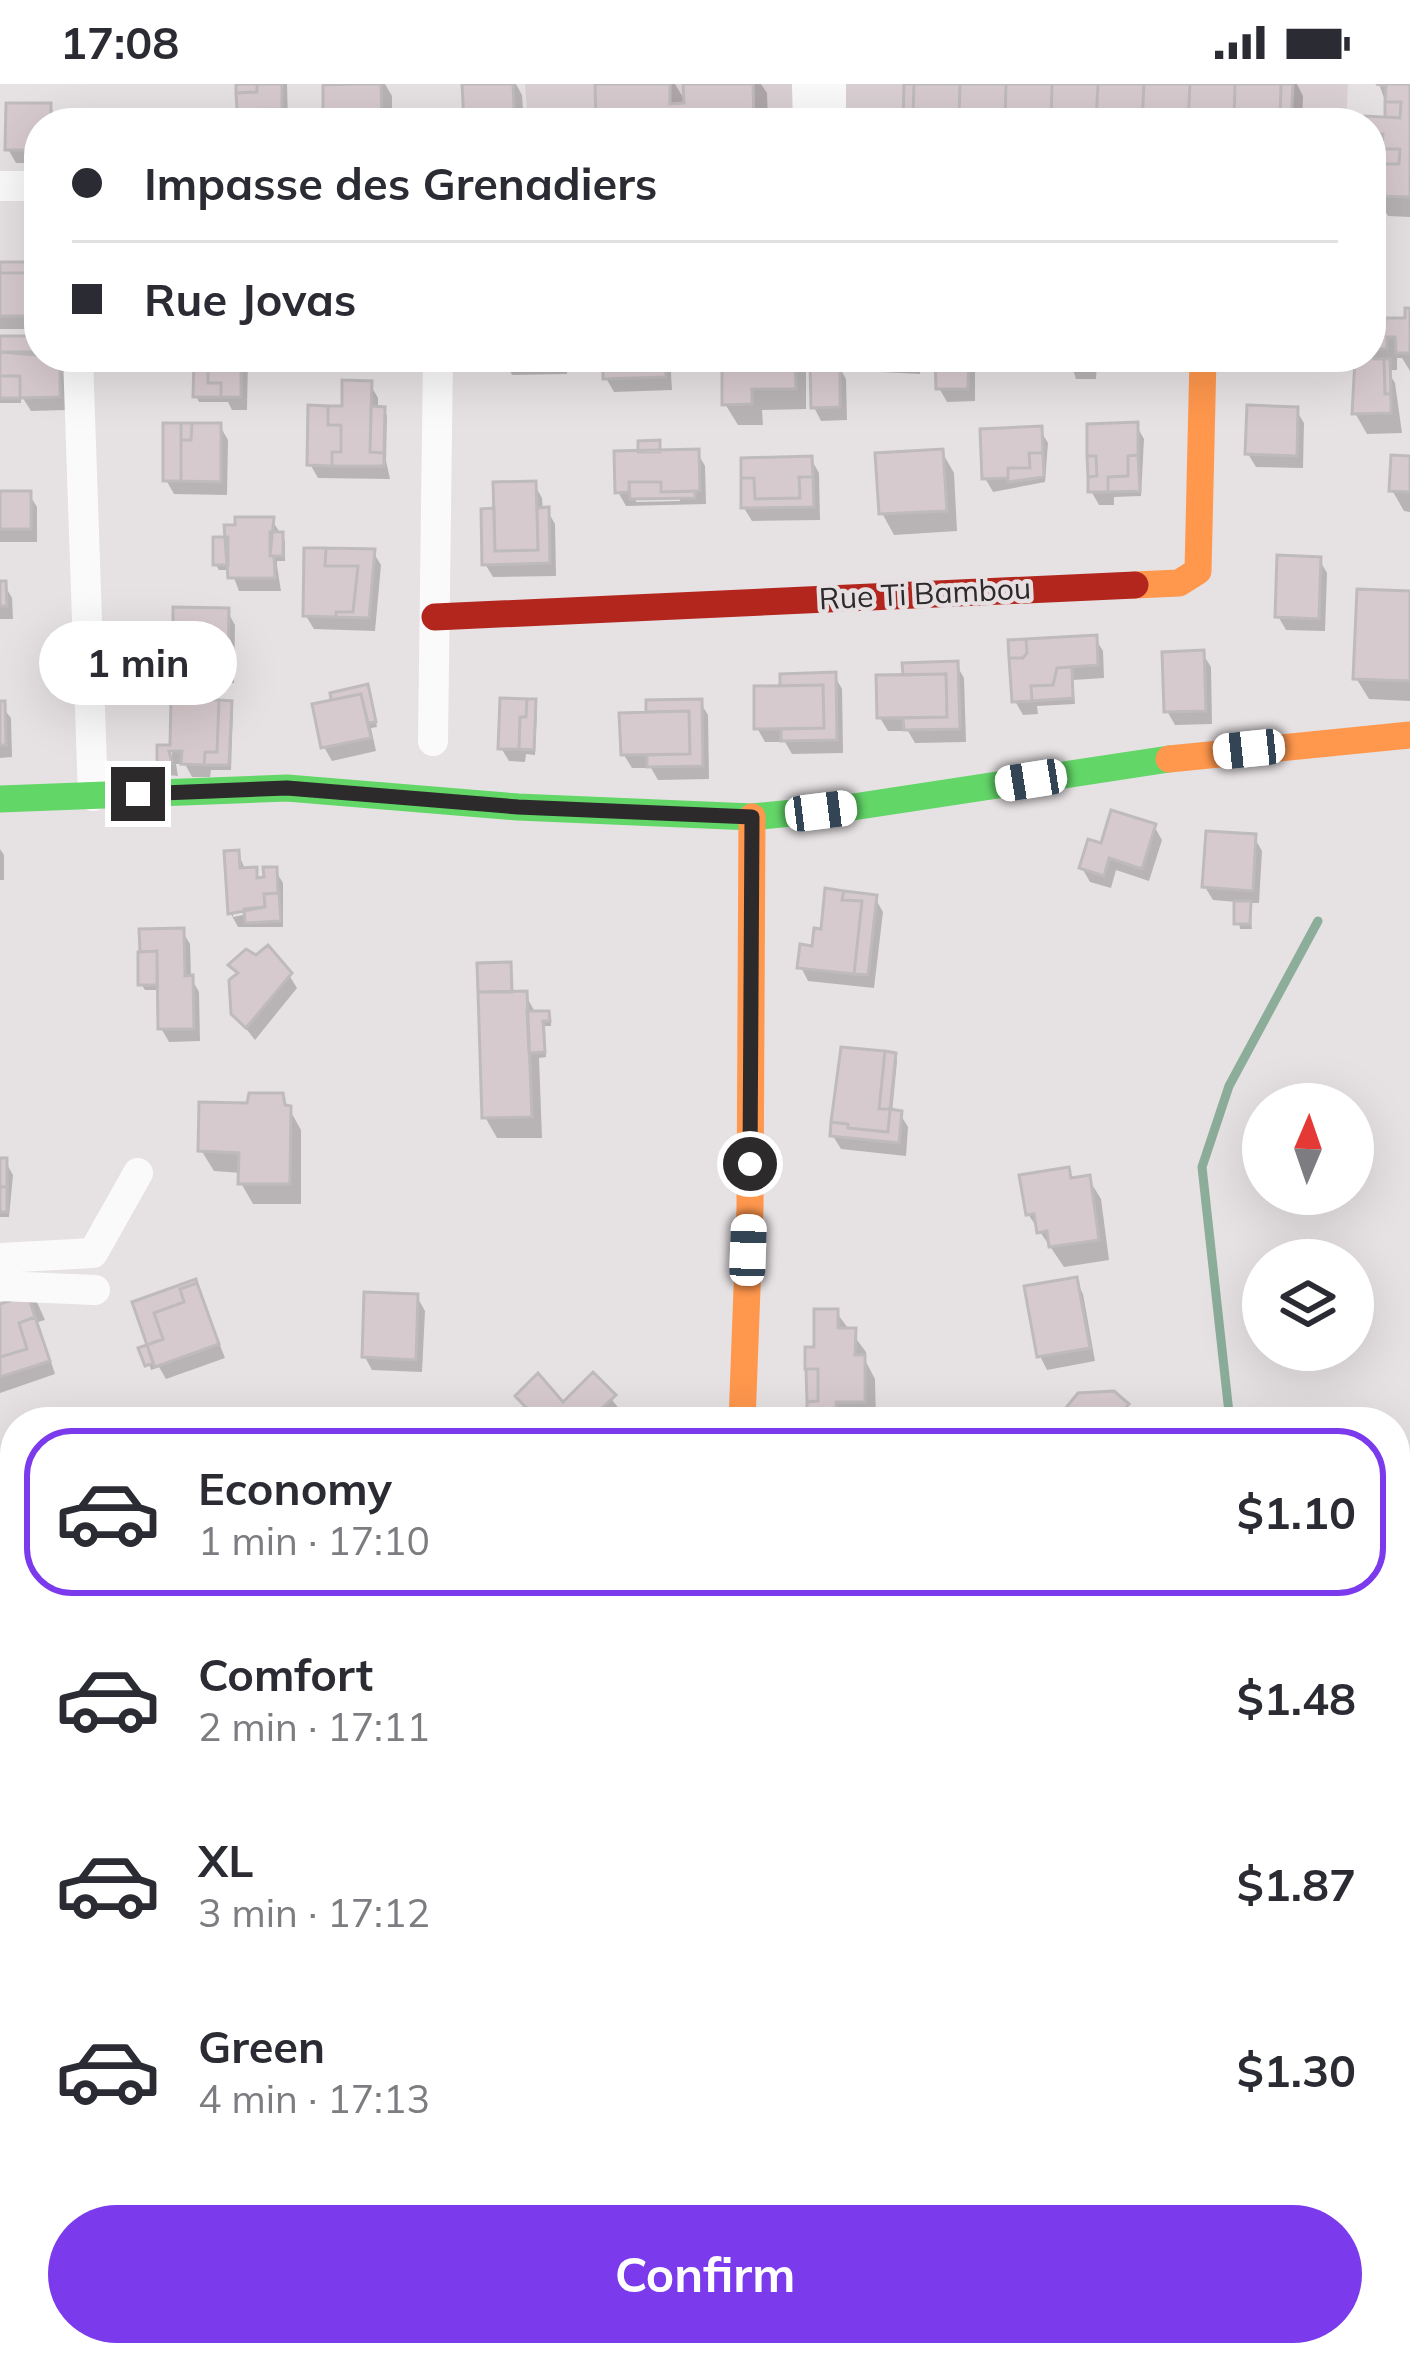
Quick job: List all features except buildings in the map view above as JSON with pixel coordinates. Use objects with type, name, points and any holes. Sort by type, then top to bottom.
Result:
[{"type":"street","points":[[79,372],[93,796]]},
{"type":"street","points":[[433,741],[438,372]]},
{"type":"street","name":"Rue Ti Bambou","points":[[435,617],[1179,583],[1198,572],[1202,552],[1203,372]]},
{"type":"street","points":[[0,800],[287,788],[518,807],[752,817],[853,807],[1210,753],[1410,735]]},
{"type":"street","points":[[743,1407],[750,1208],[752,817]]},
{"type":"street","points":[[0,1258],[93,1253],[138,1173]]},
{"type":"street","points":[[0,1286],[95,1290]]},
{"type":"shaded area","points":[[525,84],[1348,84],[1347,108],[527,108]]},
{"type":"waterway","points":[[1228,1407],[1202,1167],[1229,1086],[1318,921]]},
{"type":"traffic: fast","points":[[0,799],[287,788],[518,807],[752,817],[853,807],[1169,759]]},
{"type":"traffic: slow","points":[[1135,585],[1179,583],[1198,571],[1203,372]]},
{"type":"traffic: slow","points":[[1169,759],[1410,735]]},
{"type":"traffic: slow","points":[[743,1407],[750,1208],[752,817]]},
{"type":"traffic: jam","points":[[435,617],[1135,585]]},
{"type":"route","points":[[138,794],[287,788],[518,807],[752,817],[750,1164]]}]
